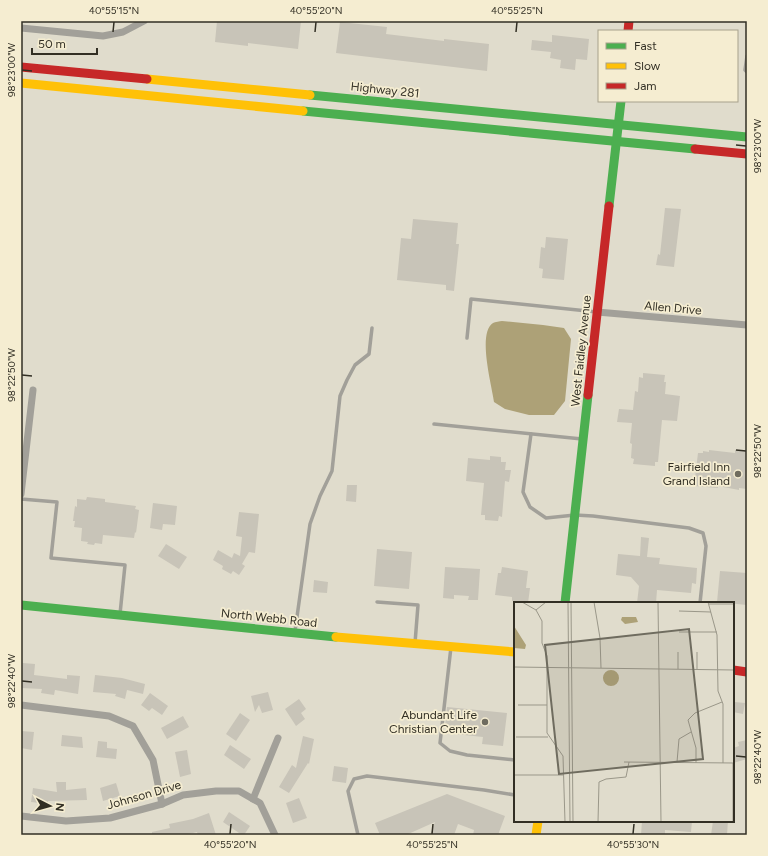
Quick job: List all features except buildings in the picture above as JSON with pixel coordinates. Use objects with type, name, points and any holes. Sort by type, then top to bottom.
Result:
[{"type":"main road","name":"Highway 281","points":[[21,67],[747,138]]},
{"type":"main road","points":[[21,83],[747,154]]},
{"type":"main road","name":"West Faidley Avenue","points":[[565,602],[621,102]]},
{"type":"main road","name":"North Webb Road","points":[[21,605],[294,633],[514,652]]},
{"type":"main road","points":[[734,670],[747,672]]},
{"type":"main road","points":[[536,835],[538,822]]},
{"type":"street","points":[[21,28],[103,36],[124,32],[144,21]]},
{"type":"street","name":"Allen Drive","points":[[597,312],[747,325]]},
{"type":"street","points":[[21,494],[33,390]]},
{"type":"street","points":[[21,417],[30,418]]},
{"type":"street","points":[[21,705],[108,716],[133,726],[153,760],[162,804]]},
{"type":"street","points":[[253,799],[278,738]]},
{"type":"street","name":"Johnson Drive","points":[[21,816],[66,821],[110,818],[162,804],[183,795],[216,791],[239,792],[260,803],[275,835]]},
{"type":"lane","points":[[747,56],[745,70],[747,72]]},
{"type":"lane","points":[[467,338],[471,299],[597,312]]},
{"type":"lane","points":[[294,633],[310,524],[320,496],[332,471],[340,396],[355,366],[369,354],[372,328]]},
{"type":"lane","points":[[434,424],[583,439]]},
{"type":"lane","points":[[531,434],[524,492],[530,507],[546,518],[575,515],[593,516],[682,527],[703,533],[706,546],[700,602]]},
{"type":"lane","points":[[21,499],[57,502],[51,558],[125,565],[120,615]]},
{"type":"lane","points":[[377,602],[418,605],[415,644]]},
{"type":"lane","points":[[451,647],[440,743],[450,751],[514,760]]},
{"type":"lane","points":[[358,835],[348,791],[354,779],[367,776],[514,795]]},
{"type":"shaded area","points":[[502,321],[564,328],[571,339],[565,401],[554,415],[529,415],[505,409],[494,402],[487,360],[486,337],[488,329],[493,323]]},
{"type":"traffic: fast","points":[[310,95],[747,137]]},
{"type":"traffic: fast","points":[[609,206],[621,102]]},
{"type":"traffic: fast","points":[[303,111],[695,149]]},
{"type":"traffic: fast","points":[[565,602],[588,395]]},
{"type":"traffic: fast","points":[[21,605],[336,637]]},
{"type":"traffic: slow","points":[[147,79],[310,95]]},
{"type":"traffic: slow","points":[[21,83],[303,111]]},
{"type":"traffic: slow","points":[[336,637],[514,652]]},
{"type":"traffic: slow","points":[[536,835],[538,822]]},
{"type":"traffic: jam","points":[[628,30],[629,21]]},
{"type":"traffic: jam","points":[[21,67],[147,79]]},
{"type":"traffic: jam","points":[[695,149],[747,154]]},
{"type":"traffic: jam","points":[[588,395],[609,206]]},
{"type":"traffic: jam","points":[[734,670],[747,672]]},
{"type":"place","name":"Fairfield Inn Grand Island","points":[[738,474]]},
{"type":"place","name":"Abundant Life Christian Center","points":[[485,722]]}]
